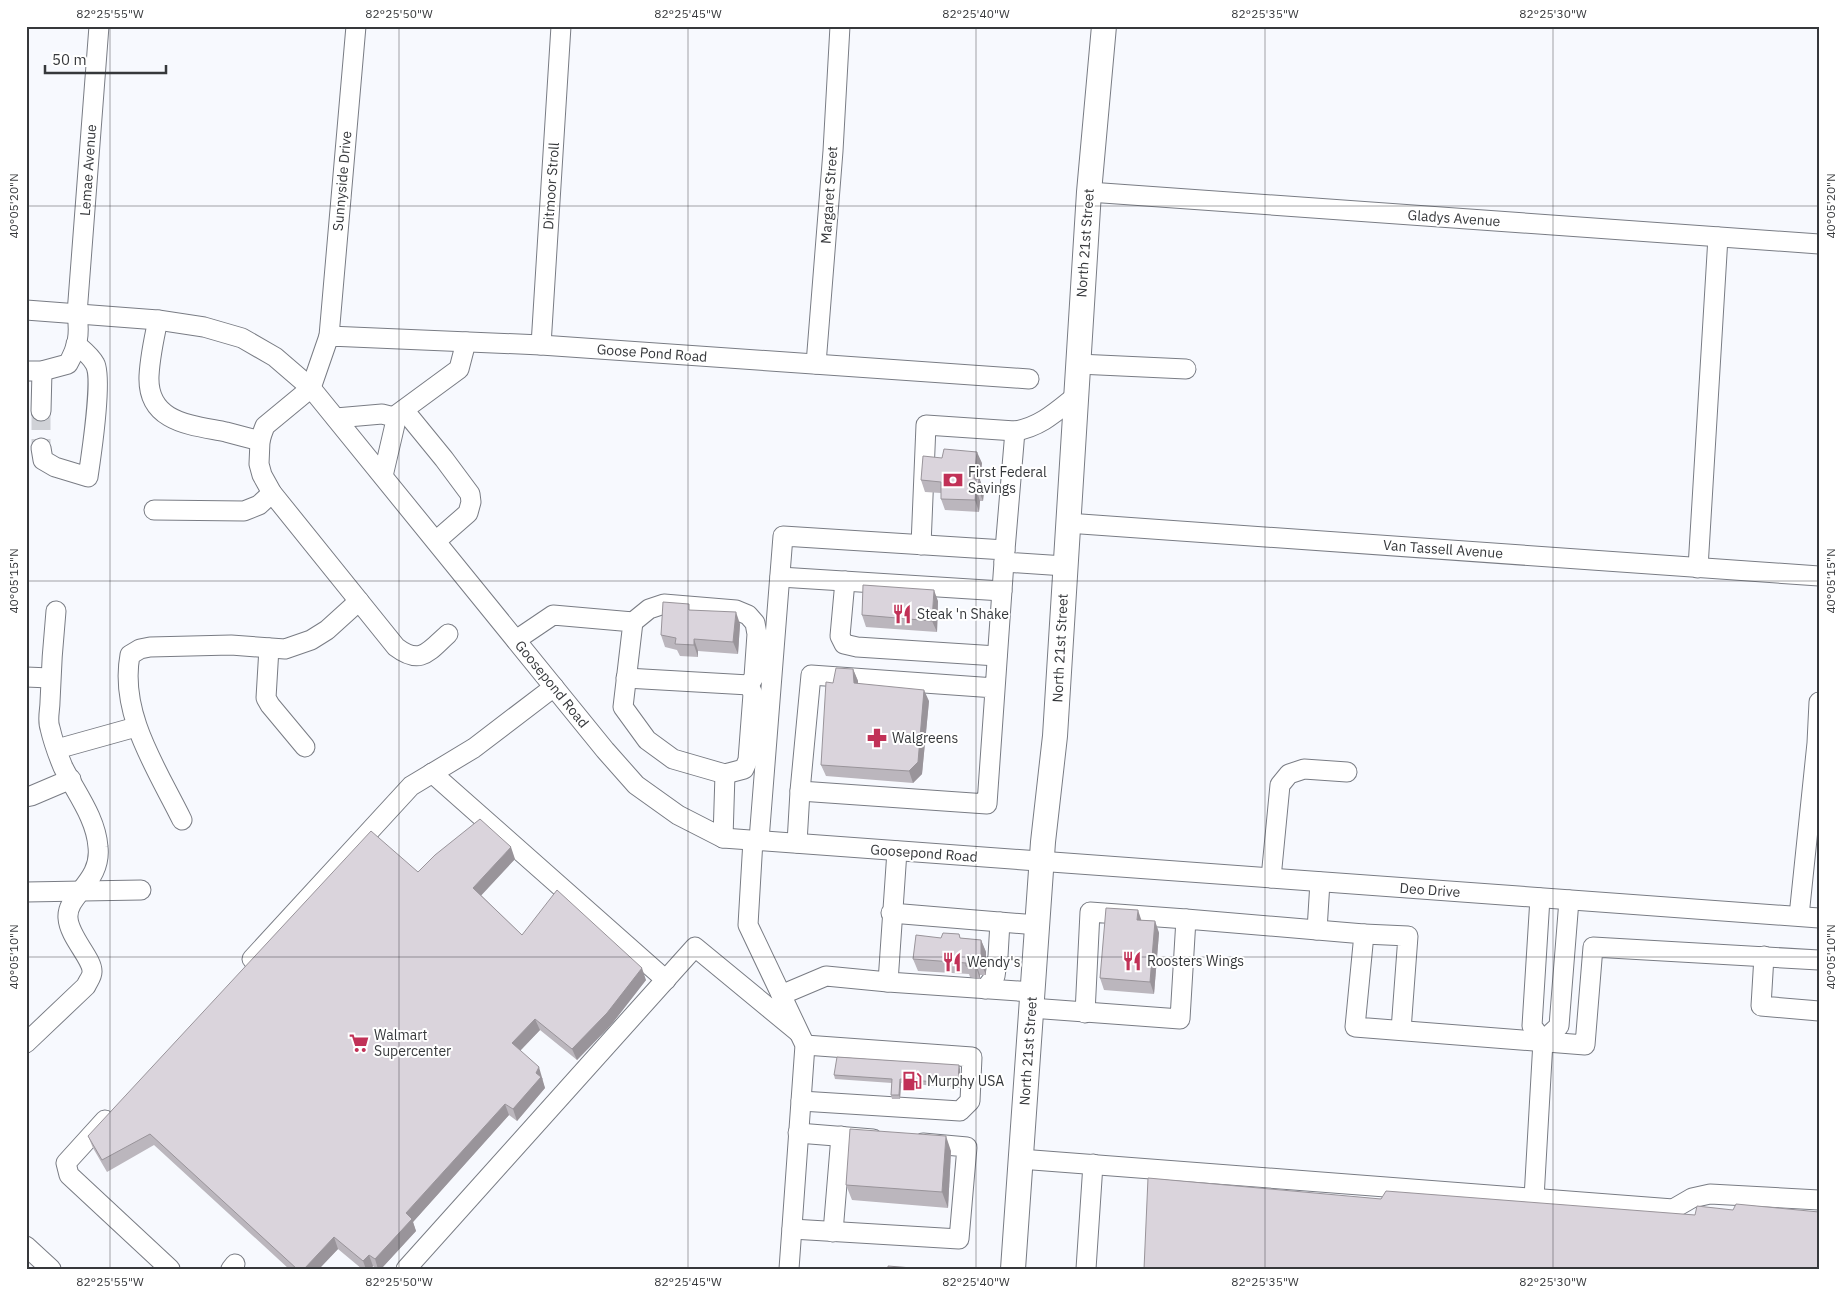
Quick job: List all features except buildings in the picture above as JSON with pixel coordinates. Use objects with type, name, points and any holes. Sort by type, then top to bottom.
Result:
[{"type":"main road","name":"North 21st Street","points":[[1013,1269],[1042,862],[1055,736],[1089,192],[1104,26]]},
{"type":"street","name":"Lemae Avenue","points":[[76,344],[80,330],[77,314],[99,26]]},
{"type":"street","name":"Sunnyside Drive","points":[[329,336],[356,26]]},
{"type":"street","name":"Ditmoor Stroll","points":[[541,345],[561,26]]},
{"type":"street","name":"Margaret Street","points":[[816,364],[833,151],[840,26]]},
{"type":"street","name":"Gladys Avenue","points":[[1089,192],[1819,244]]},
{"type":"street","points":[[1698,568],[1718,237]]},
{"type":"street","points":[[26,310],[158,320],[149,378],[152,398],[160,410],[183,424],[260,441]]},
{"type":"street","name":"Goosepond Road","points":[[158,320],[204,327],[242,338],[275,357],[311,388],[636,785],[678,814],[724,838],[1042,862]]},
{"type":"street","points":[[329,336],[311,388],[265,426],[260,441],[259,464],[262,475],[272,493],[396,647],[407,656],[423,655],[448,634]]},
{"type":"street","name":"Goose Pond Road","points":[[329,336],[541,345],[1029,379]]},
{"type":"street","points":[[383,476],[399,413],[459,370],[466,342]]},
{"type":"street","points":[[41,411],[34,371],[68,364],[76,344]]},
{"type":"street","points":[[41,448],[43,460],[55,467],[88,477],[98,373],[96,365],[76,344]]},
{"type":"street","points":[[1078,364],[1186,370]]},
{"type":"street","points":[[921,545],[926,425],[1015,431],[1029,429],[1046,420],[1076,396]]},
{"type":"street","points":[[336,418],[399,413],[444,459],[470,494],[471,502],[468,513],[436,541]]},
{"type":"street","points":[[800,791],[987,804],[1004,556],[1015,431]]},
{"type":"street","points":[[154,510],[244,511],[259,505],[272,493]]},
{"type":"street","name":"Van Tassell Avenue","points":[[1067,523],[1819,576]]},
{"type":"street","points":[[789,1269],[801,1100],[802,1038],[748,925],[783,536],[921,545],[1065,566]]},
{"type":"street","points":[[780,577],[1002,591]]},
{"type":"street","points":[[845,581],[840,636],[844,644],[857,647],[997,656]]},
{"type":"street","points":[[182,820],[136,727],[128,691],[127,669],[130,655],[150,646],[231,646],[285,649],[311,640],[326,630],[359,601]]},
{"type":"street","points":[[516,640],[553,615],[633,622],[649,610],[664,604],[736,610],[748,615],[755,623],[757,634],[754,677],[749,685]]},
{"type":"street","points":[[26,1043],[86,986],[92,974],[92,966],[72,935],[68,917],[70,904],[94,875],[98,860],[98,847],[94,826],[64,768],[49,725],[50,678],[56,611]]},
{"type":"street","points":[[633,622],[623,707],[647,740],[672,759],[725,774],[744,768],[748,760],[753,694],[749,685]]},
{"type":"street","points":[[269,648],[266,698],[305,748]]},
{"type":"street","points":[[797,843],[810,675],[995,688]]},
{"type":"street","points":[[26,677],[50,678]]},
{"type":"street","points":[[626,678],[749,685]]},
{"type":"street","points":[[238,974],[411,786],[474,748],[554,687]]},
{"type":"street","points":[[1799,916],[1817,743],[1819,702]]},
{"type":"street","points":[[57,749],[136,727]]},
{"type":"street","points":[[1271,878],[1280,785],[1288,774],[1304,768],[1347,772]]},
{"type":"street","points":[[432,773],[666,980]]},
{"type":"street","points":[[724,838],[725,774]]},
{"type":"street","points":[[26,797],[71,779]]},
{"type":"street","points":[[888,982],[891,913],[897,851]]},
{"type":"street","name":"Deo Drive","points":[[1042,862],[1819,918]]},
{"type":"street","points":[[1317,930],[1320,882]]},
{"type":"street","points":[[26,892],[140,890]]},
{"type":"street","points":[[1534,1198],[1543,1041],[1532,1026],[1540,898]]},
{"type":"street","points":[[1543,1041],[1559,1026],[1570,900]]},
{"type":"street","points":[[1085,1013],[1090,912],[1408,936],[1400,1030]]},
{"type":"street","points":[[891,913],[1037,926]]},
{"type":"street","points":[[781,995],[826,976],[985,989],[1085,1013],[1180,1019],[1186,919]]},
{"type":"street","points":[[985,989],[995,976],[1000,922]]},
{"type":"street","points":[[1364,934],[1355,1027],[1585,1045],[1593,947],[1819,960]]},
{"type":"street","points":[[406,1269],[695,947],[802,1038],[972,1057],[970,1101],[960,1111],[801,1100]]},
{"type":"street","points":[[1764,956],[1761,1006],[1819,1011]]},
{"type":"street","points":[[119,1105],[66,1163],[69,1176],[170,1269]]},
{"type":"street","points":[[798,1133],[889,1140]]},
{"type":"street","points":[[833,1232],[841,1136]]},
{"type":"street","points":[[792,1228],[959,1239],[967,1146],[909,1142]]},
{"type":"street","points":[[1020,1159],[1673,1209],[1692,1198],[1710,1194],[1819,1200]]},
{"type":"street","points":[[1086,1269],[1093,1164]]},
{"type":"street","points":[[26,1246],[51,1269]]},
{"type":"tunnel","points":[[41,411],[41,448]]},
{"type":"place","name":"First Federal Savings","points":[[953,480]]},
{"type":"place","name":"Steak 'n Shake","points":[[902,614]]},
{"type":"place","name":"Walgreens","points":[[877,738]]},
{"type":"place","name":"Roosters Wings","points":[[1132,961]]},
{"type":"place","name":"Wendy's","points":[[952,962]]},
{"type":"place","name":"Walmart Supercenter","points":[[359,1043]]},
{"type":"place","name":"Murphy USA","points":[[912,1081]]}]
